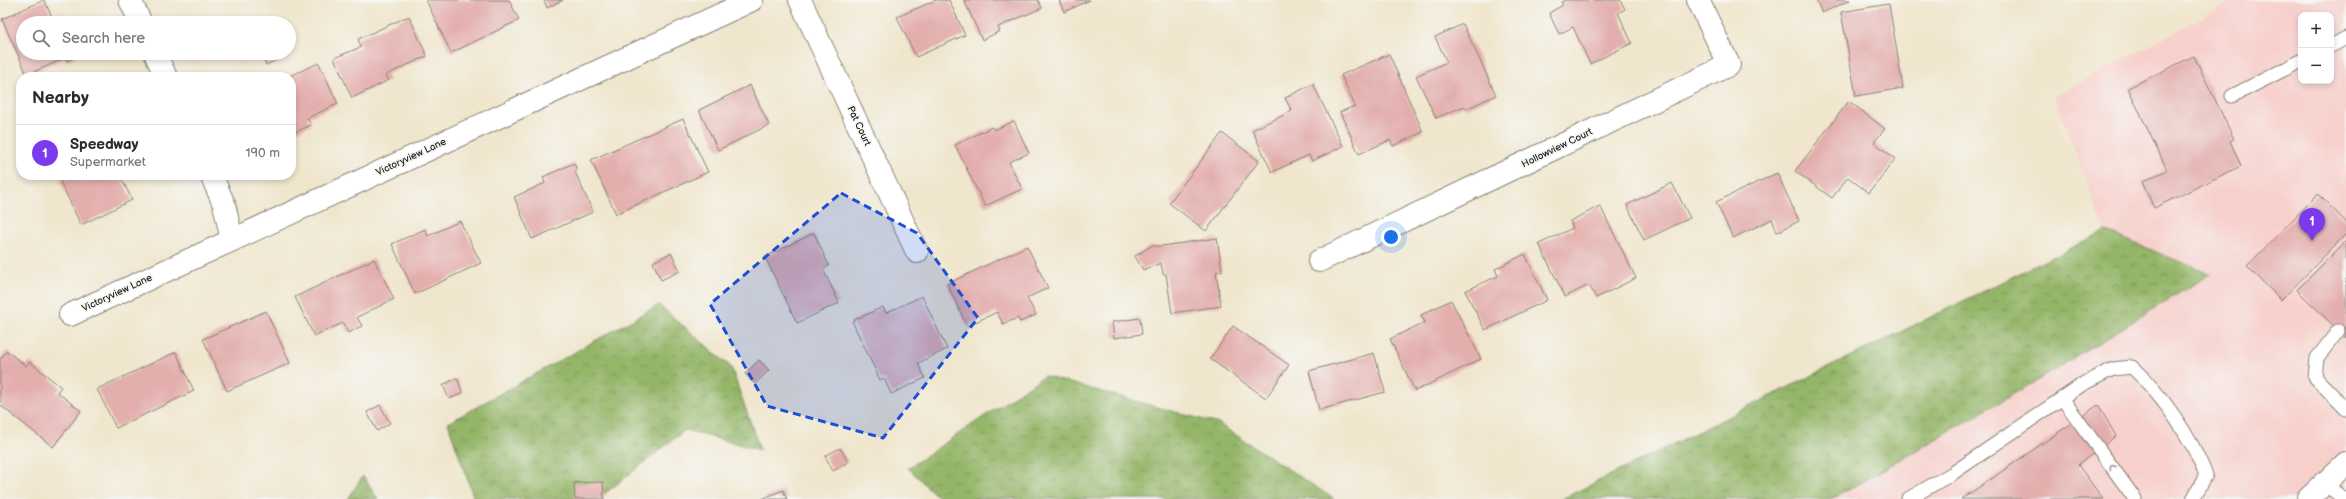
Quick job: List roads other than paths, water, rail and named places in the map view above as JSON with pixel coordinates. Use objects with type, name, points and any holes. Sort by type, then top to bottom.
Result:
[{"type":"street","points":[[130,0],[138,16]]},
{"type":"street","name":"Victoryview Lane","points":[[70,315],[752,0]]},
{"type":"street","name":"Pat Court","points":[[800,0],[917,252]]},
{"type":"street","name":"Hollowview Court","points":[[1319,261],[1729,65],[1698,0]]},
{"type":"street","points":[[158,60],[164,72]]},
{"type":"street","points":[[213,180],[224,204],[232,240]]},
{"type":"street","points":[[2308,499],[2346,463]]},
{"type":"lane","points":[[2334,44],[2346,38]]},
{"type":"lane","points":[[2232,96],[2298,63]]},
{"type":"lane","points":[[2338,331],[2316,358],[2315,376],[2346,409]]},
{"type":"lane","points":[[1908,499],[1953,473],[2083,384],[2113,369],[2132,367],[2149,384],[2198,456],[2206,475],[2193,499]]},
{"type":"lane","points":[[2062,398],[2135,499]]},
{"type":"lane","points":[[2325,484],[2344,499]]},
{"type":"place","name":"Speedway","points":[[2312,241]]}]
